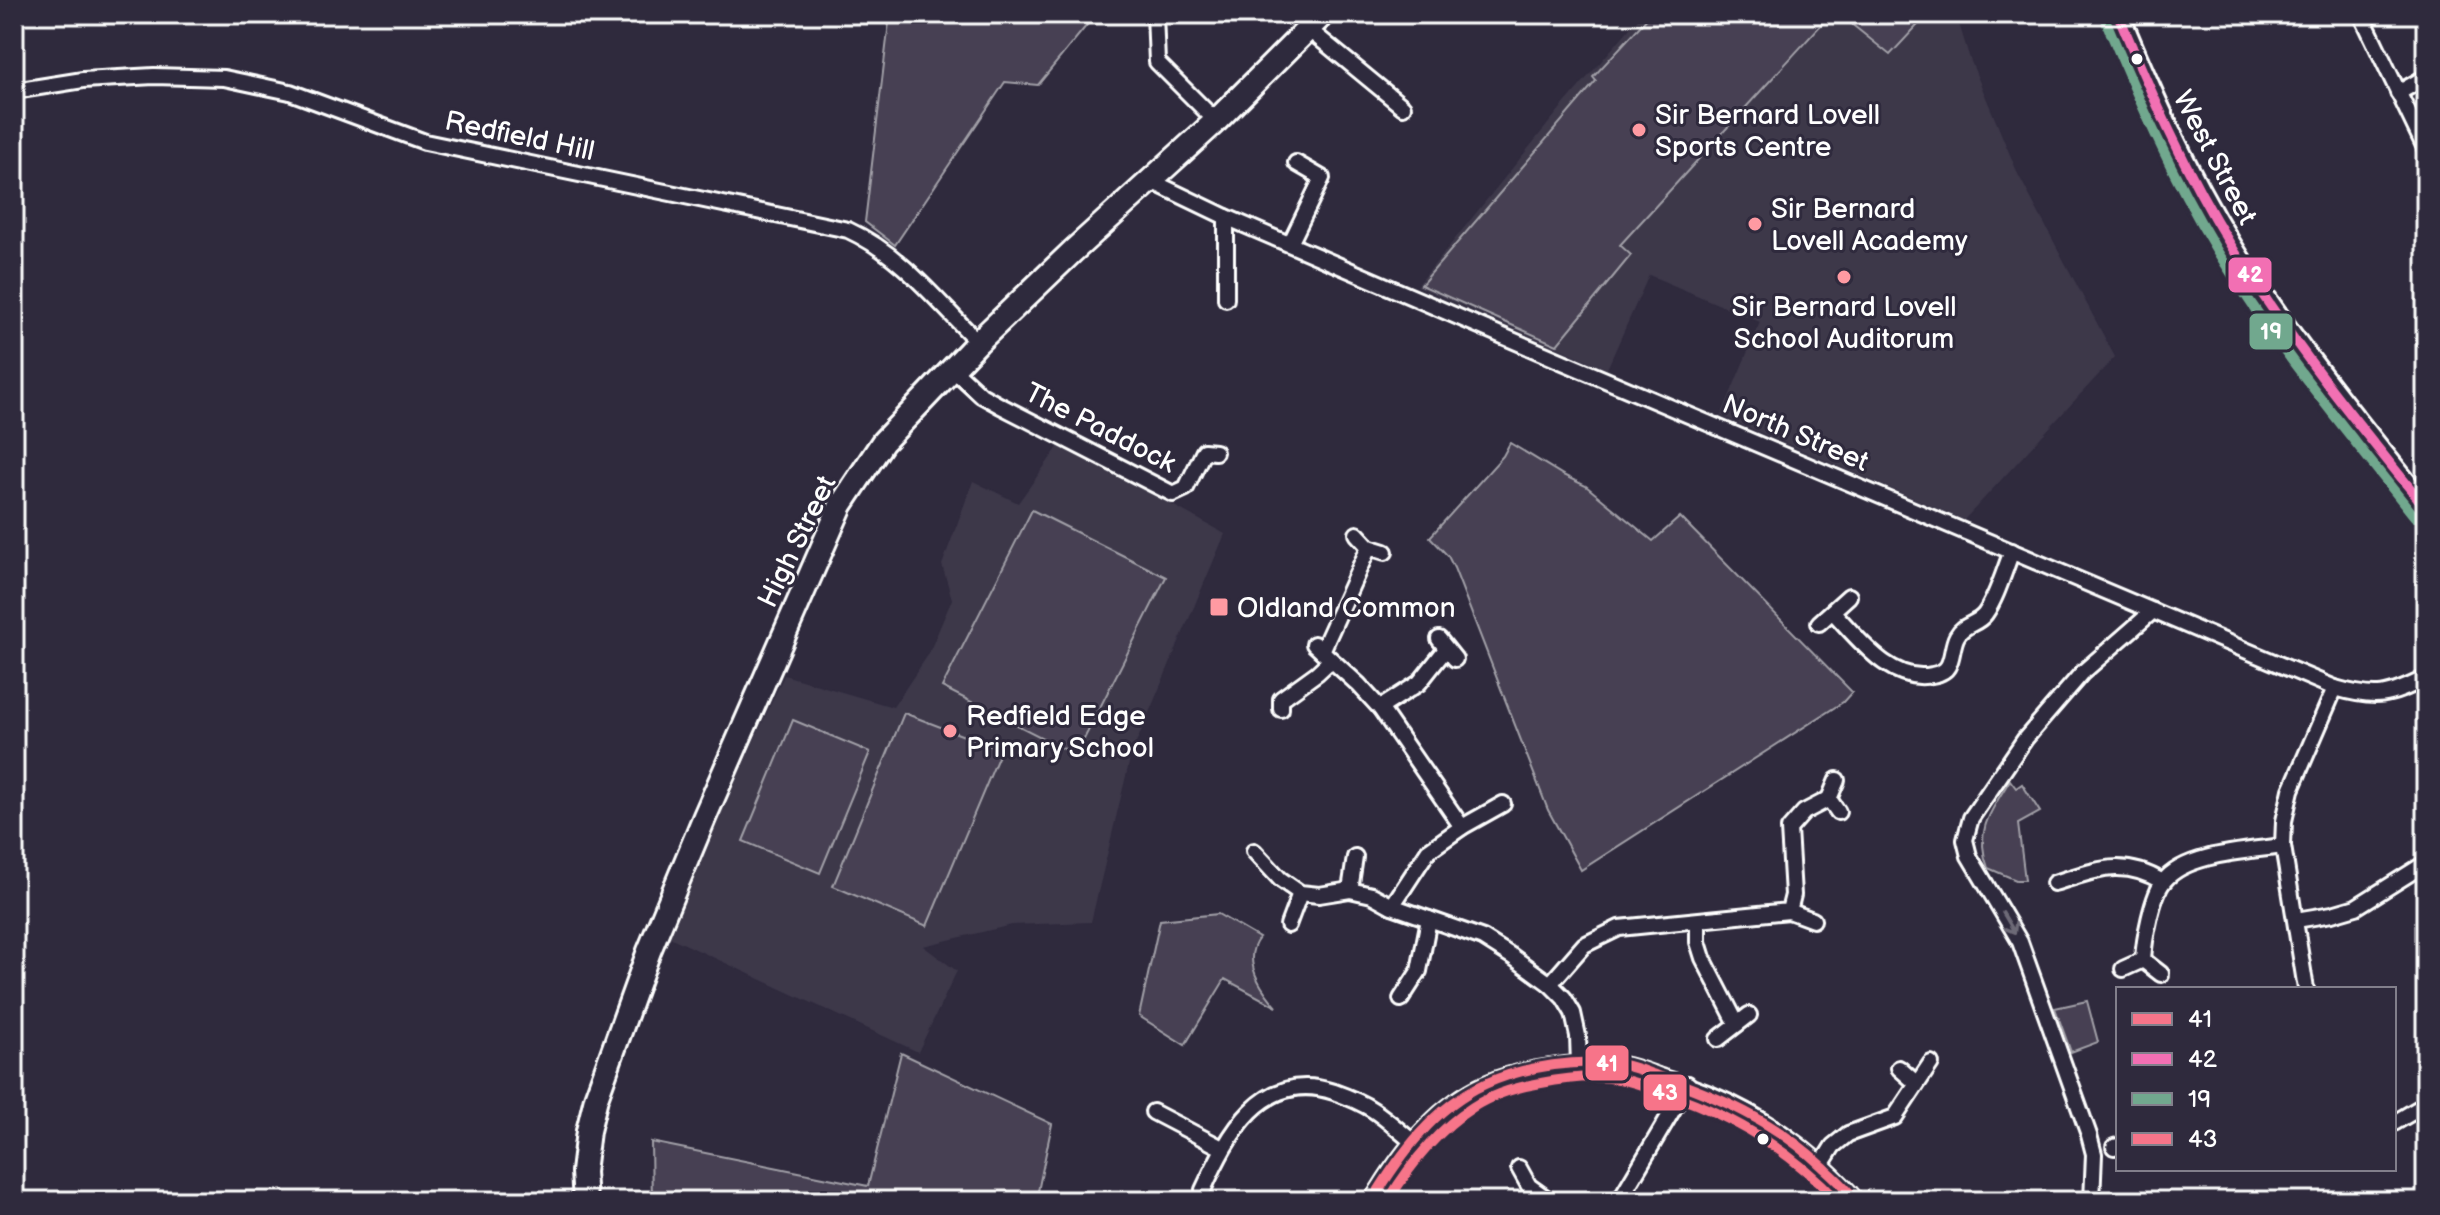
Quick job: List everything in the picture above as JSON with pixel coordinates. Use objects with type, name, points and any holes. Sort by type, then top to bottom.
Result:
[{"type":"main road","name":"High Street","points":[[585,1201],[583,1172],[596,1098],[649,951],[841,505],[883,442],[978,342],[1216,121],[1315,21]]},
{"type":"street","points":[[1155,14],[1157,62],[1216,121]]},
{"type":"street","name":"West Street","points":[[2118,14],[2162,118],[2229,242],[2275,315],[2426,508]]},
{"type":"street","points":[[2361,14],[2426,150]]},
{"type":"street","points":[[1315,21],[1403,107]]},
{"type":"street","name":"Redfield Hill","points":[[14,91],[83,80],[154,76],[224,78],[290,92],[425,142],[848,230],[867,238],[892,255],[978,342]]},
{"type":"street","points":[[2398,93],[2426,77]]},
{"type":"street","points":[[1290,244],[1322,178],[1296,163]]},
{"type":"street","name":"North Street","points":[[1151,181],[1226,217],[1670,408],[2335,688],[2362,696],[2380,696],[2395,693],[2426,678]]},
{"type":"street","points":[[1226,217],[1226,299]]},
{"type":"street","name":"The Paddock","points":[[953,369],[981,395],[1173,494],[1186,488],[1204,451],[1215,452]]},
{"type":"street","points":[[1357,534],[1369,547],[1385,552]]},
{"type":"street","points":[[1281,709],[1281,699],[1317,673],[1322,652],[1369,547]]},
{"type":"street","points":[[1833,612],[1879,660],[1912,676],[1940,674],[1948,666],[1956,637],[1964,626],[1980,620],[1987,611],[2012,551]]},
{"type":"street","points":[[1819,623],[1849,596]]},
{"type":"street","points":[[2092,1201],[2094,1154],[2089,1135],[2020,942],[1969,856],[1965,840],[1971,818],[2025,739],[2082,673],[2153,611]]},
{"type":"street","points":[[1380,708],[1419,683],[1447,649]]},
{"type":"street","points":[[1322,652],[1380,708],[1462,827]]},
{"type":"street","points":[[2306,987],[2283,846],[2284,821],[2291,790],[2335,688]]},
{"type":"street","points":[[1789,911],[1793,895],[1789,829],[1804,812],[1829,799],[1837,780]]},
{"type":"street","points":[[1829,799],[1838,812]]},
{"type":"street","points":[[1392,906],[1428,851],[1503,804]]},
{"type":"street","points":[[2143,960],[2150,918],[2163,882],[2175,872],[2197,860],[2283,846]]},
{"type":"street","points":[[1254,851],[1280,879],[1300,893],[1319,895],[1350,890],[1372,895],[1392,906],[1483,938],[1550,984],[1564,998],[1573,1013],[1579,1064]]},
{"type":"street","points":[[1350,890],[1355,857]]},
{"type":"street","points":[[2296,920],[2356,907],[2426,863]]},
{"type":"street","points":[[2054,883],[2123,866],[2144,871],[2163,882]]},
{"type":"street","points":[[1288,925],[1300,893]]},
{"type":"street","points":[[1550,984],[1584,945],[1619,928],[1789,911],[1813,920]]},
{"type":"street","points":[[1401,999],[1419,971],[1429,919]]},
{"type":"street","points":[[1698,922],[1698,942],[1703,958],[1743,1020],[1718,1039]]},
{"type":"street","points":[[2123,969],[2143,960]]},
{"type":"street","points":[[2143,960],[2161,974]]},
{"type":"street","points":[[1821,1165],[1833,1146],[1848,1134],[1895,1117],[1931,1063]]},
{"type":"street","points":[[1372,1201],[1412,1141],[1456,1101],[1485,1084],[1532,1071],[1579,1064],[1623,1065],[1714,1094],[1769,1123],[1821,1165],[1856,1201]]},
{"type":"street","points":[[1899,1068],[1916,1083]]},
{"type":"street","points":[[1619,1201],[1688,1084]]},
{"type":"street","points":[[1203,1190],[1222,1148],[1243,1120],[1265,1098],[1288,1089],[1316,1086],[1352,1098],[1374,1110],[1412,1141]]},
{"type":"street","points":[[2396,1122],[2426,1104]]},
{"type":"street","points":[[1153,1112],[1222,1148]]},
{"type":"street","points":[[1519,1168],[1529,1186],[1550,1201]]},
{"type":"shaded area","points":[[890,14],[1096,14],[1038,85],[1005,82],[895,245],[865,222]]},
{"type":"shaded area","name":"Sir Bernard Lovell Academy","points":[[1642,14],[1956,14],[1970,59],[2018,174],[2115,357],[1964,520],[1721,416],[1760,322],[1649,275],[1607,369],[1417,286],[1560,109]]},
{"type":"shaded area","name":"Sir Bernard Lovell Sports Centre","points":[[1651,14],[1831,14],[1620,245],[1631,255],[1557,345],[1421,285],[1596,81],[1593,77]]},
{"type":"shaded area","name":"Sir Bernard Lovell Sports Centre","points":[[1839,14],[1928,14],[1890,55]]},
{"type":"shaded area","name":"Redfield Edge Primary School","points":[[1061,443],[1225,534],[1131,755],[1091,922],[1012,925],[923,946],[957,971],[918,1052],[665,935],[784,675],[893,707],[928,655],[952,599],[942,565],[973,481],[1018,503]]},
{"type":"shaded area","points":[[1510,443],[1586,486],[1653,541],[1680,517],[1852,692],[1843,702],[1581,870],[1548,810],[1454,568],[1448,556],[1430,537],[1503,456]]},
{"type":"shaded area","points":[[1032,510],[1166,577],[1076,755],[942,687]]},
{"type":"shaded area","points":[[904,713],[1001,750],[927,926],[833,886]]},
{"type":"shaded area","points":[[793,720],[870,752],[820,873],[743,841]]},
{"type":"shaded area","points":[[2010,780],[2016,788],[2022,784],[2040,812],[2018,824],[2025,880],[2016,880],[1988,868],[1984,855],[1987,822]]},
{"type":"shaded area","points":[[1218,914],[1259,938],[1252,956],[1255,974],[1277,1007],[1225,979],[1185,1045],[1139,1016],[1160,920]]},
{"type":"shaded area","points":[[2087,1001],[2098,1042],[2071,1052],[2055,1008]]},
{"type":"shaded area","points":[[901,1053],[1052,1124],[1036,1201],[652,1201],[651,1142],[868,1186]]},
{"type":"transit line","name":"42","points":[[2118,14],[2183,160],[2230,244],[2299,346],[2426,508]]},
{"type":"transit line","name":"19","points":[[2105,19],[2156,136],[2216,249],[2286,353],[2415,517]]},
{"type":"transit line","name":"41","points":[[1372,1201],[1420,1134],[1467,1094],[1517,1072],[1589,1062],[1636,1068],[1745,1112],[1804,1150],[1856,1201]]},
{"type":"transit line","name":"43","points":[[1388,1201],[1425,1149],[1448,1126],[1481,1102],[1523,1087],[1589,1077],[1634,1083],[1685,1100],[1733,1121],[1778,1149],[1838,1201]]},
{"type":"place","name":"Sir Bernard Lovell Sports Centre","points":[[1639,130]]},
{"type":"place","name":"Sir Bernard Lovell Academy","points":[[1755,224]]},
{"type":"place","name":"Sir Bernard Lovell School Auditorum","points":[[1844,277]]},
{"type":"place","name":"Oldland Common","points":[[1219,607]]},
{"type":"place","name":"Redfield Edge Primary School","points":[[950,731]]}]
